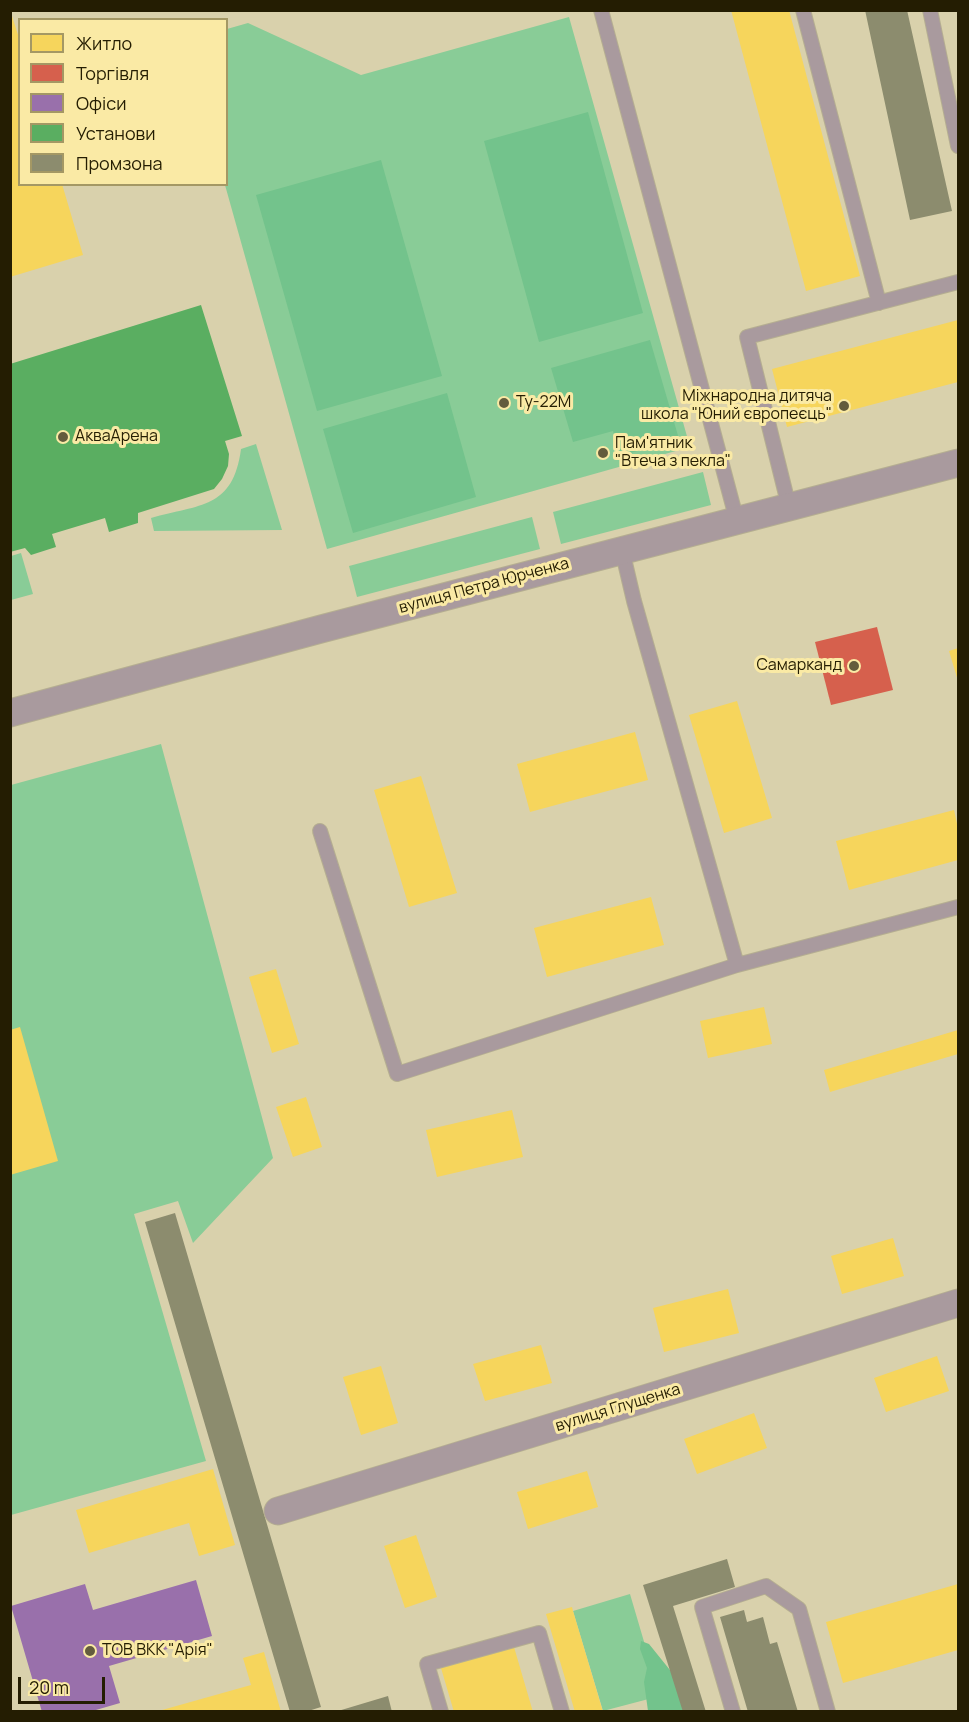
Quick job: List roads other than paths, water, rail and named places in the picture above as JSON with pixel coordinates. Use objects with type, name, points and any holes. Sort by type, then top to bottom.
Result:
[{"type":"street","name":"вулиця Петра Юрченка","points":[[10,713],[332,626],[958,463]]},
{"type":"street","name":"вулиця Глущенка","points":[[278,1511],[958,1303]]},
{"type":"lane","points":[[601,10],[718,458],[737,521]]},
{"type":"lane","points":[[803,10],[879,303]]},
{"type":"lane","points":[[930,10],[958,146]]},
{"type":"lane","points":[[789,507],[747,337],[958,282]]},
{"type":"lane","points":[[622,550],[634,601],[737,964]]},
{"type":"lane","points":[[320,831],[397,1074],[737,964],[958,907]]},
{"type":"lane","points":[[733,1712],[702,1607],[766,1586],[799,1609],[828,1712]]},
{"type":"lane","points":[[441,1712],[427,1664],[539,1633],[562,1712]]},
{"type":"place","name":"Ту-22М","points":[[504,403]]},
{"type":"place","name":"Міжнародна дитяча школа \"Юний європеєць\"","points":[[844,406]]},
{"type":"place","name":"АкваАрена","points":[[63,437]]},
{"type":"place","name":"Пам'ятник \"Втеча з пекла\"","points":[[603,453]]},
{"type":"place","name":"Самарканд","points":[[854,666]]},
{"type":"place","name":"ТОВ ВКК \"Арія\"","points":[[90,1651]]}]
